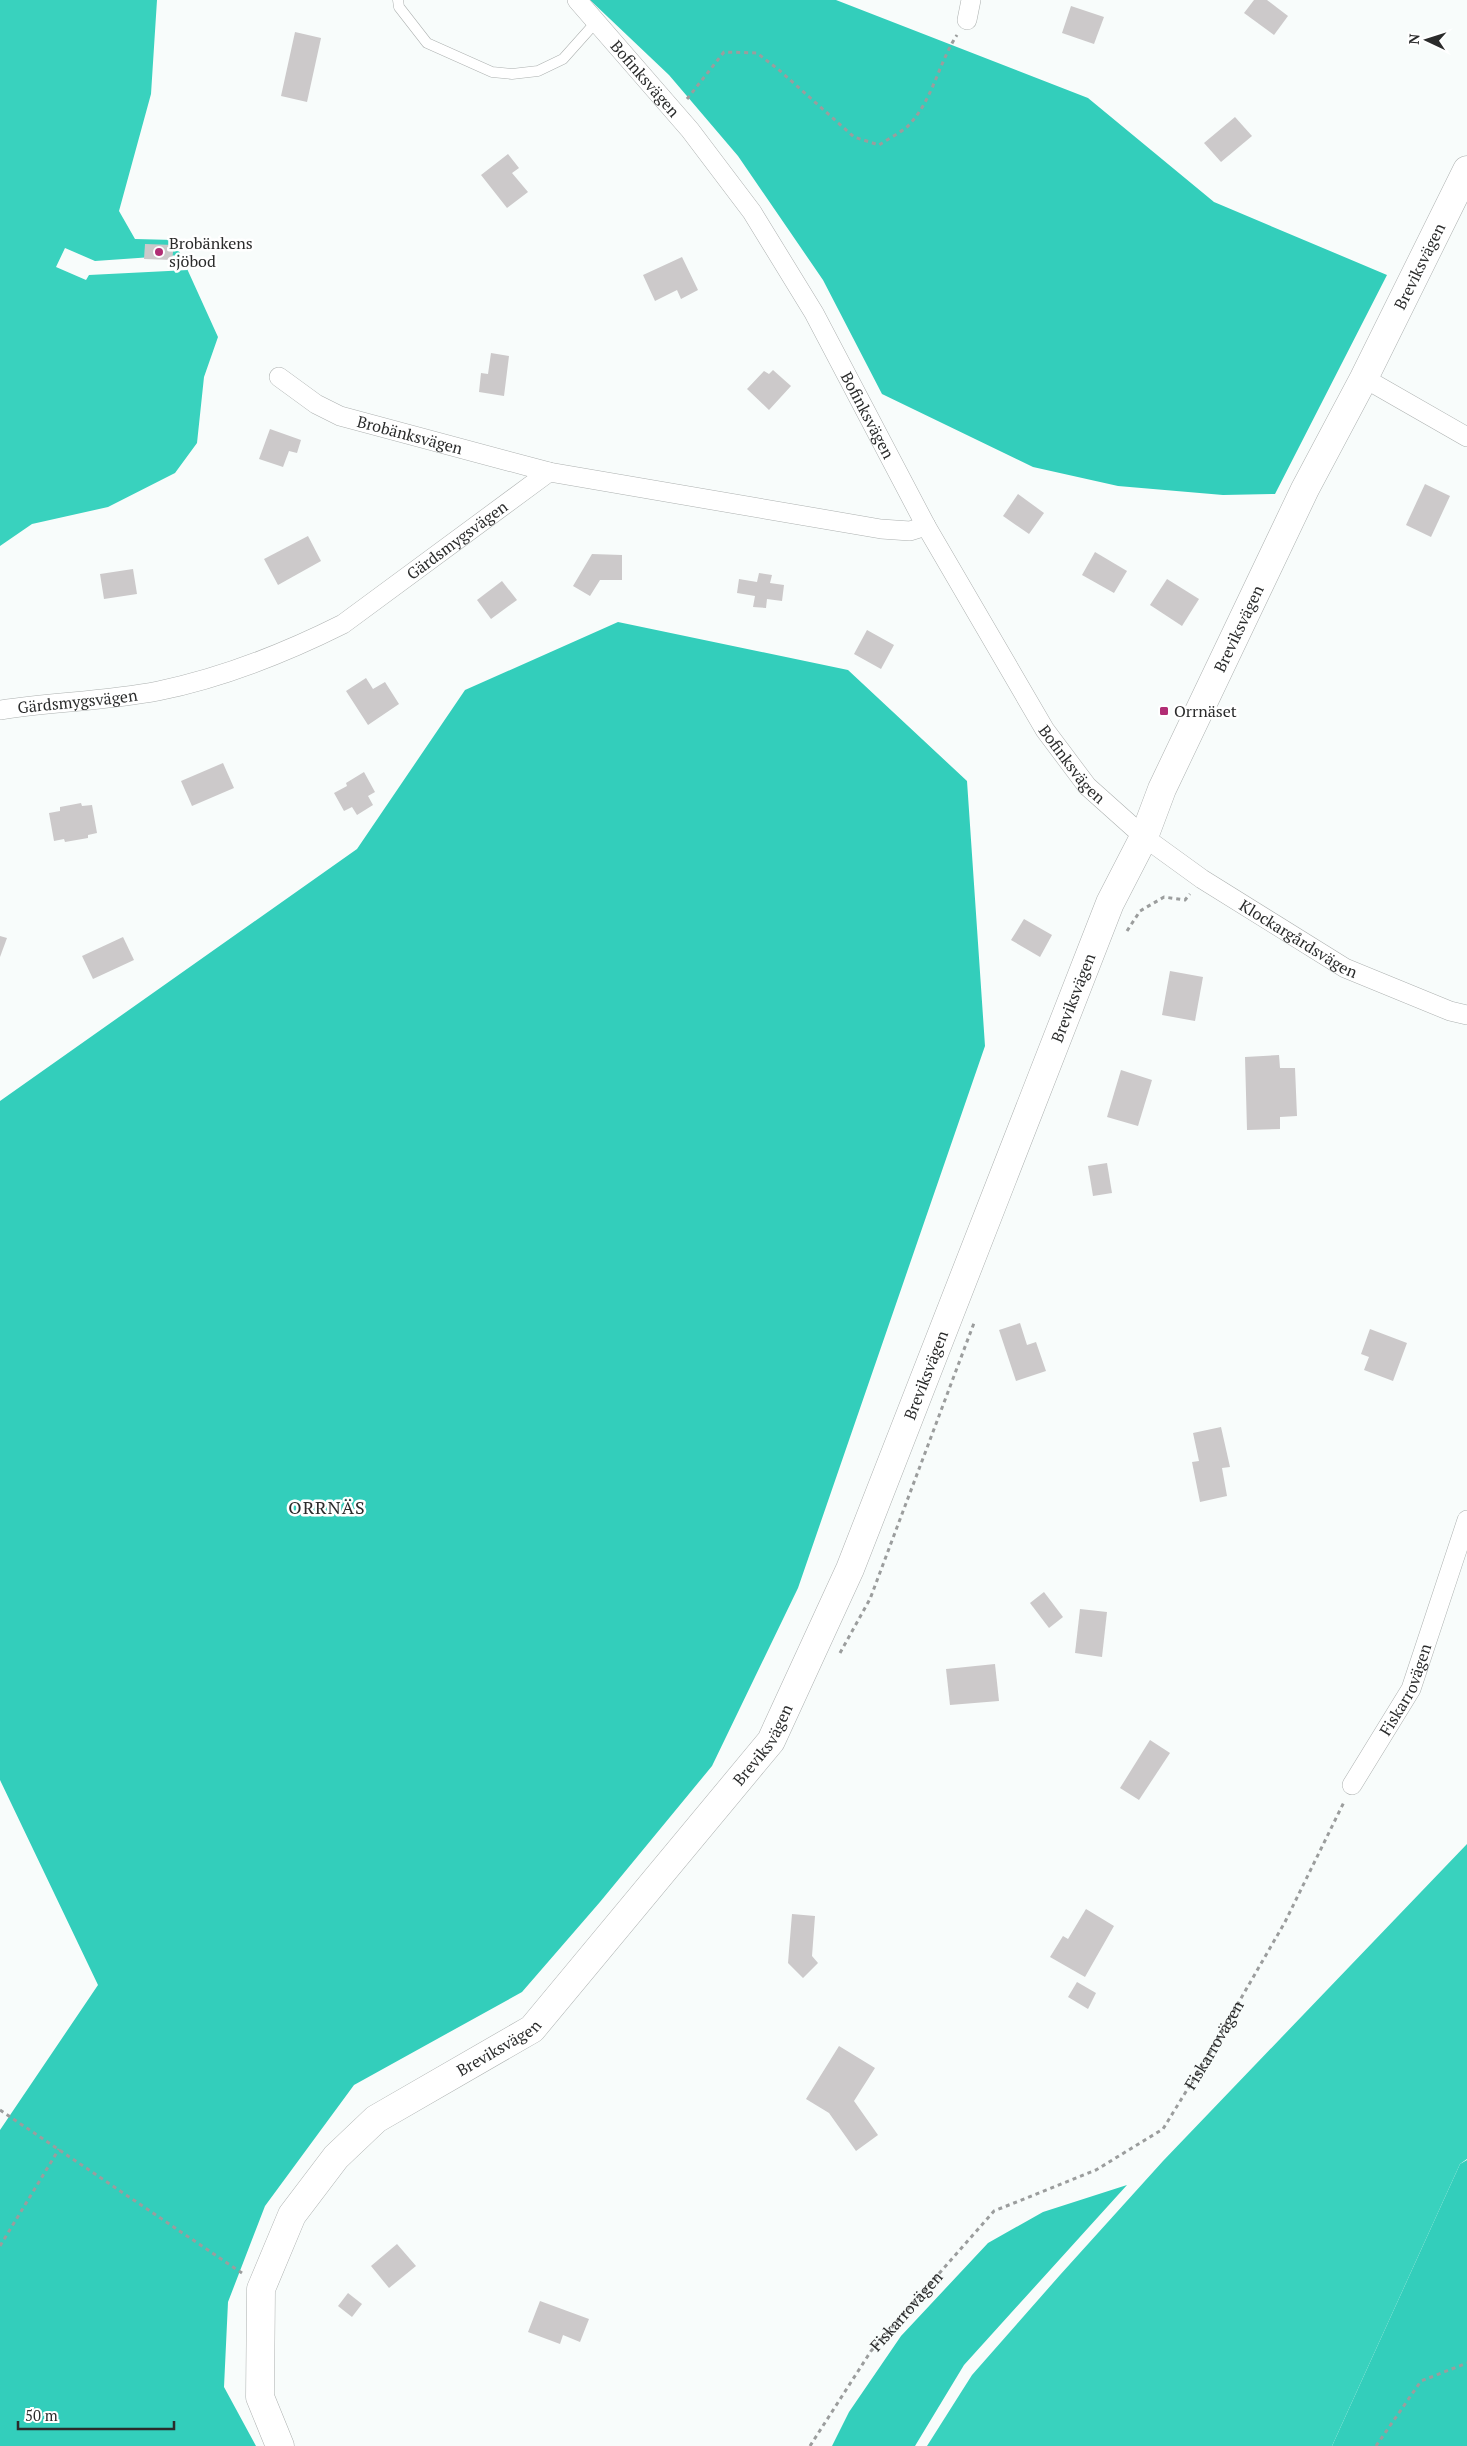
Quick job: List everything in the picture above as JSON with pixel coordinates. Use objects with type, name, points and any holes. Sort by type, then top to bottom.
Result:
[{"type":"main road","name":"Breviksvägen","points":[[280,2446],[260,2397],[261,2289],[292,2215],[336,2157],[376,2119],[532,2029],[771,1741],[850,1569],[1110,903],[1144,836],[1162,789],[1300,498],[1364,378],[1467,170]]},
{"type":"street","name":"Bofinksvägen","points":[[577,0],[676,113],[722,171],[786,266],[814,313],[926,526],[1045,730],[1087,786],[1144,836]]},
{"type":"street","points":[[967,20],[971,0]]},
{"type":"street","name":"Brobänksvägen","points":[[279,377],[316,404],[340,416],[549,472]]},
{"type":"street","points":[[1364,378],[1467,437]]},
{"type":"street","points":[[549,472],[881,529],[910,530],[926,526]]},
{"type":"street","name":"Gärdsmygsvägen","points":[[0,710],[116,697],[205,680],[309,641],[343,624],[549,472]]},
{"type":"street","name":"Klockargårdsvägen","points":[[1144,836],[1202,879],[1344,968],[1450,1011],[1467,1015]]},
{"type":"street","name":"Fiskarrovägen","points":[[1352,1785],[1411,1689],[1467,1520]]},
{"type":"lane","points":[[398,0],[399,7],[427,43],[492,72],[512,74],[538,71],[563,59],[596,22]]},
{"type":"path","points":[[676,113],[724,52],[757,53],[779,70],[854,137],[879,145],[907,127],[927,102],[951,45],[967,20]]},
{"type":"path","points":[[1126,932],[1140,911],[1164,897],[1186,900],[1202,879]]},
{"type":"path","points":[[837,1658],[870,1599],[974,1322]]},
{"type":"path","name":"Fiskarrovägen","points":[[810,2446],[871,2351],[994,2211],[1096,2170],[1163,2128],[1206,2059],[1285,1922],[1352,1785]]},
{"type":"path","points":[[0,2110],[241,2272],[261,2289]]},
{"type":"path","points":[[0,2246],[59,2149]]},
{"type":"path","points":[[1376,2446],[1422,2381],[1467,2363]]},
{"type":"shaded area","points":[[0,0],[157,0],[151,94],[119,211],[135,239],[174,240],[218,337],[204,377],[197,443],[175,473],[108,507],[32,524],[0,546]]},
{"type":"shaded area","points":[[590,0],[836,0],[1088,98],[1214,202],[1387,275],[1275,494],[1223,495],[1118,486],[1033,467],[882,394],[823,280],[738,156],[669,75]]},
{"type":"shaded area","points":[[618,622],[848,670],[967,781],[985,1046],[798,1588],[712,1766],[600,1902],[522,1992],[354,2085],[265,2206],[228,2302],[224,2387],[256,2446],[0,2446],[0,2130],[98,1985],[0,1780],[0,1101],[357,849],[465,690]]},
{"type":"shaded area","points":[[1467,1844],[1467,2159],[1460,2164],[1332,2446],[927,2446],[972,2375],[1060,2275],[1163,2161]]},
{"type":"shaded area","points":[[1467,2160],[1467,2446],[1332,2446],[1460,2164]]},
{"type":"shaded area","points":[[1127,2185],[964,2365],[915,2446],[832,2446],[849,2412],[901,2336],[988,2243],[1043,2212]]},
{"type":"pier","points":[[65,248],[95,261],[181,255],[188,270],[89,275],[86,280],[56,267]]},
{"type":"building","points":[[1254,0],[1267,0],[1288,16],[1274,35],[1244,13]]},
{"type":"building","points":[[1071,6],[1104,17],[1094,44],[1062,33]]},
{"type":"building","points":[[295,32],[321,38],[307,102],[281,96]]},
{"type":"building","points":[[1235,117],[1252,136],[1221,162],[1204,143]]},
{"type":"building","points":[[508,154],[519,168],[512,173],[528,192],[507,208],[481,175]]},
{"type":"building","name":"Brobänkens sjöbod","points":[[145,244],[174,245],[172,260],[144,259]]},
{"type":"building","points":[[682,257],[698,290],[681,299],[677,290],[655,301],[643,275]]},
{"type":"building","points":[[491,353],[509,356],[504,396],[479,392],[481,373],[488,374]]},
{"type":"building","points":[[773,370],[791,386],[769,410],[747,389],[764,371],[769,374]]},
{"type":"building","points":[[270,429],[301,440],[297,453],[289,451],[283,467],[259,459]]},
{"type":"building","points":[[1425,484],[1450,496],[1431,537],[1406,525]]},
{"type":"building","points":[[1018,494],[1044,513],[1029,534],[1003,516]]},
{"type":"building","points":[[308,536],[321,561],[278,585],[264,559]]},
{"type":"building","points":[[1095,552],[1127,571],[1114,593],[1082,575]]},
{"type":"building","points":[[592,554],[622,555],[622,580],[600,580],[590,596],[573,586]]},
{"type":"building","points":[[133,569],[137,594],[104,599],[100,574]]},
{"type":"building","points":[[759,573],[772,575],[770,583],[784,585],[782,601],[767,599],[766,608],[753,607],[755,596],[737,593],[739,579],[757,582]]},
{"type":"building","points":[[1167,579],[1199,599],[1182,626],[1150,605]]},
{"type":"building","points":[[502,581],[517,600],[491,619],[477,600]]},
{"type":"building","points":[[867,630],[894,645],[881,669],[854,654]]},
{"type":"building","points":[[366,678],[373,689],[385,682],[399,704],[368,725],[346,691]]},
{"type":"building","points":[[223,763],[234,788],[192,806],[181,781]]},
{"type":"building","points":[[364,772],[375,792],[368,796],[373,805],[357,815],[352,807],[344,811],[334,793],[347,786],[346,783]]},
{"type":"building","points":[[81,803],[82,806],[92,805],[97,833],[88,835],[88,838],[65,842],[64,839],[54,841],[49,813],[60,811],[60,807]]},
{"type":"building","points":[[1024,919],[1052,935],[1040,957],[1011,940]]},
{"type":"building","points":[[0,936],[7,938],[0,957]]},
{"type":"building","points":[[123,937],[134,960],[93,979],[82,956]]},
{"type":"building","points":[[1170,971],[1203,977],[1195,1021],[1162,1015]]},
{"type":"building","points":[[1279,1055],[1280,1068],[1295,1068],[1297,1116],[1280,1117],[1280,1129],[1247,1130],[1245,1057]]},
{"type":"building","points":[[1121,1070],[1152,1080],[1138,1126],[1107,1117]]},
{"type":"building","points":[[1107,1163],[1112,1193],[1093,1196],[1088,1166]]},
{"type":"building","points":[[1020,1323],[1027,1345],[1036,1342],[1046,1371],[1016,1381],[999,1330]]},
{"type":"building","points":[[1370,1329],[1407,1343],[1393,1381],[1364,1370],[1369,1357],[1361,1354]]},
{"type":"building","points":[[1221,1427],[1230,1467],[1222,1468],[1227,1496],[1200,1502],[1192,1462],[1199,1461],[1193,1433]]},
{"type":"building","points":[[1044,1592],[1063,1617],[1049,1628],[1030,1603]]},
{"type":"building","points":[[1080,1609],[1107,1612],[1102,1657],[1075,1653]]},
{"type":"building","points":[[995,1664],[999,1701],[950,1705],[946,1669]]},
{"type":"building","points":[[1150,1740],[1170,1753],[1139,1800],[1120,1788]]},
{"type":"building","points":[[1086,1909],[1114,1926],[1085,1977],[1050,1957],[1063,1936],[1068,1939]]},
{"type":"building","points":[[792,1914],[815,1916],[812,1956],[818,1963],[803,1978],[788,1963]]},
{"type":"building","points":[[1077,1982],[1096,1993],[1088,2009],[1068,1997]]},
{"type":"building","points":[[839,2046],[875,2068],[854,2101],[878,2135],[856,2151],[829,2113],[806,2099]]},
{"type":"building","points":[[397,2244],[416,2266],[389,2288],[371,2266]]},
{"type":"building","points":[[348,2293],[362,2304],[352,2317],[338,2306]]},
{"type":"building","points":[[540,2301],[589,2319],[580,2342],[563,2335],[560,2344],[528,2332]]},
{"type":"place","name":"Brobänkens sjöbod","points":[[159,252]]},
{"type":"place","name":"Orrnäset","points":[[1164,711]]},
{"type":"district","name":"ORRNÄS","points":[[327,1508]]}]
